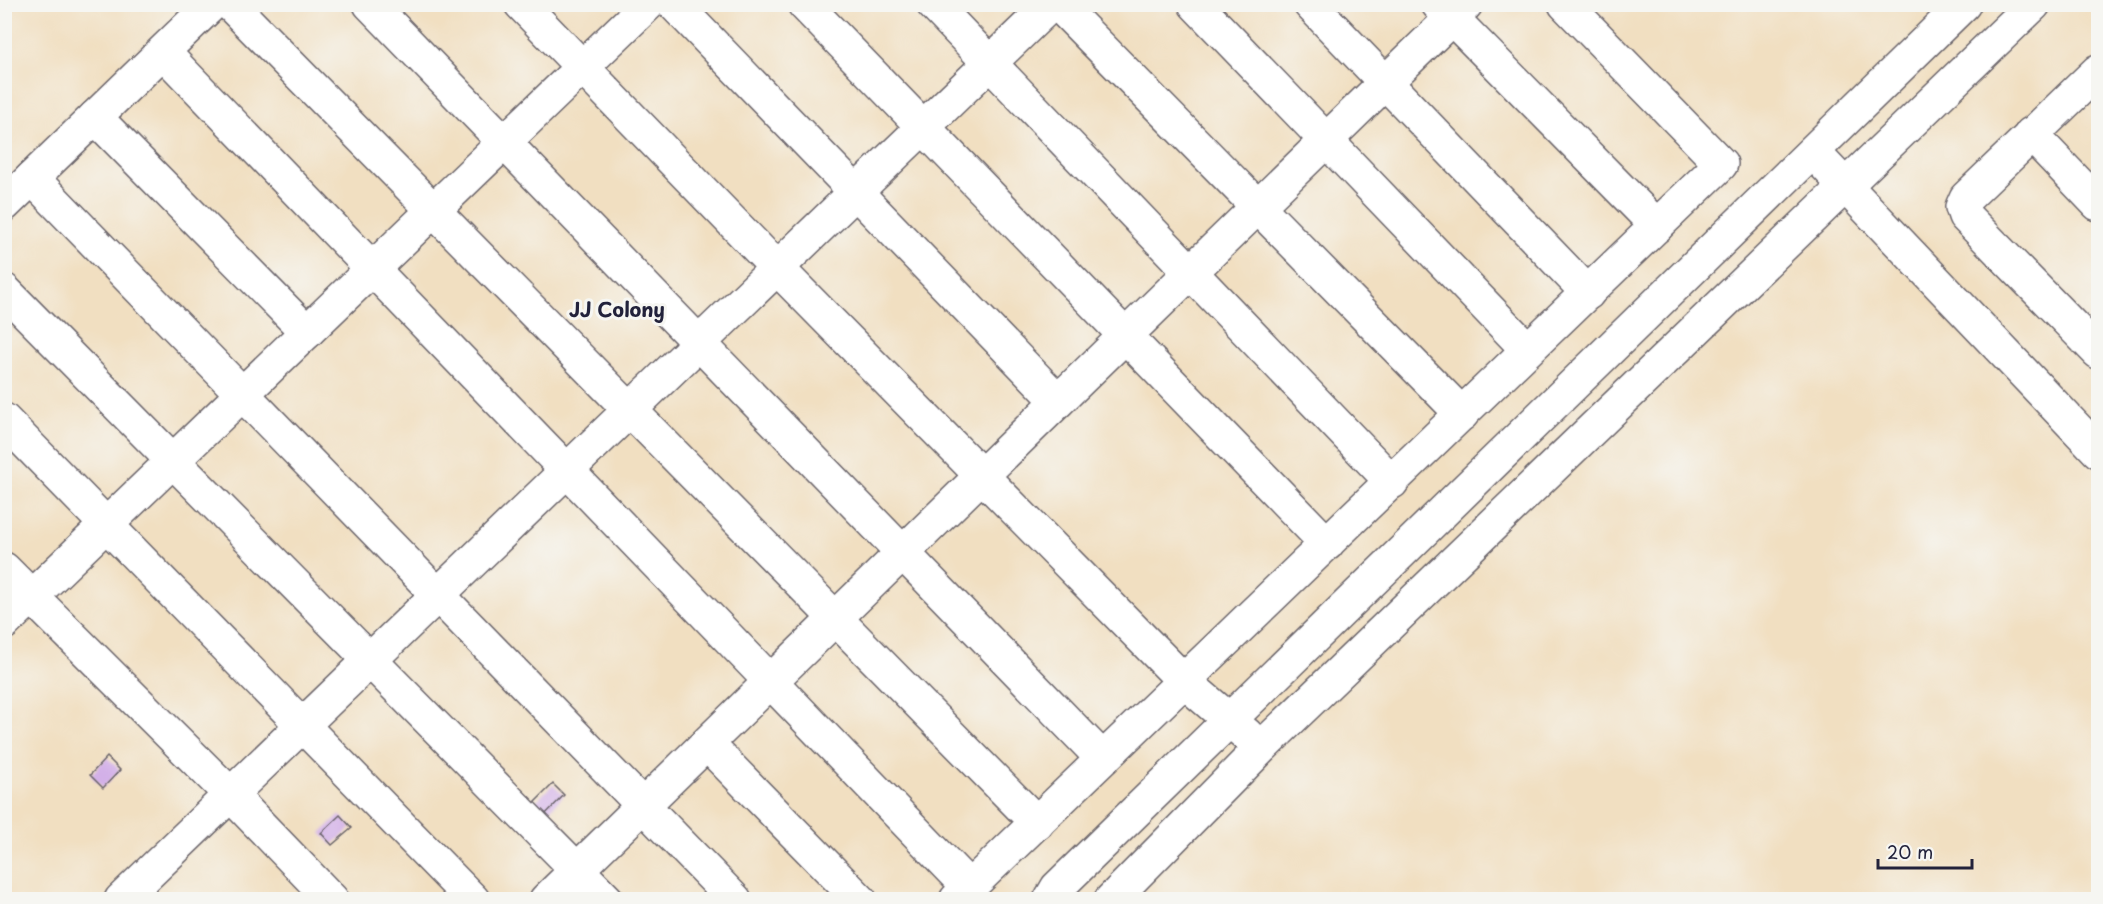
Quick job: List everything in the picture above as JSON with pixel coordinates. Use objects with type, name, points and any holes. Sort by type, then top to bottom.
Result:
[{"type":"street","points":[[4,205],[212,4]]},
{"type":"street","points":[[230,4],[1037,823]]},
{"type":"street","points":[[370,4],[1102,759]]},
{"type":"street","points":[[521,4],[777,268],[1184,681],[1262,747]]},
{"type":"street","points":[[4,623],[648,4]]},
{"type":"street","points":[[675,4],[1058,401]]},
{"type":"street","points":[[804,4],[1327,544]]},
{"type":"street","points":[[933,4],[1392,482]]},
{"type":"street","points":[[121,900],[1051,4]]},
{"type":"street","points":[[1058,4],[1462,414]]},
{"type":"street","points":[[1195,4],[1527,349]]},
{"type":"street","points":[[1310,4],[1588,293]]},
{"type":"street","points":[[163,52],[771,681],[962,893],[1721,164],[1565,4]]},
{"type":"street","points":[[1050,900],[1057,888],[1964,4]]},
{"type":"street","points":[[1111,900],[1262,747],[2034,4]]},
{"type":"street","points":[[546,900],[1386,83],[1452,9],[1657,226]]},
{"type":"street","points":[[2098,70],[1966,198],[1962,207],[1965,216],[2098,352]]},
{"type":"street","points":[[95,117],[307,332]]},
{"type":"street","points":[[2031,135],[2098,204]]},
{"type":"street","points":[[1812,152],[2098,451]]},
{"type":"street","points":[[32,178],[735,900]]},
{"type":"street","points":[[4,290],[607,900]]},
{"type":"street","points":[[4,420],[473,900]]},
{"type":"street","points":[[4,569],[230,794],[332,900]]},
{"type":"street","points":[[706,744],[860,900]]},
{"type":"building","points":[[107,757],[120,770],[103,788],[90,775]]},
{"type":"building","points":[[553,784],[564,795],[542,818],[531,806]]},
{"type":"building","points":[[340,815],[352,828],[332,845],[321,833]]},
{"type":"district","name":"JJ Colony","points":[[617,309]]}]
